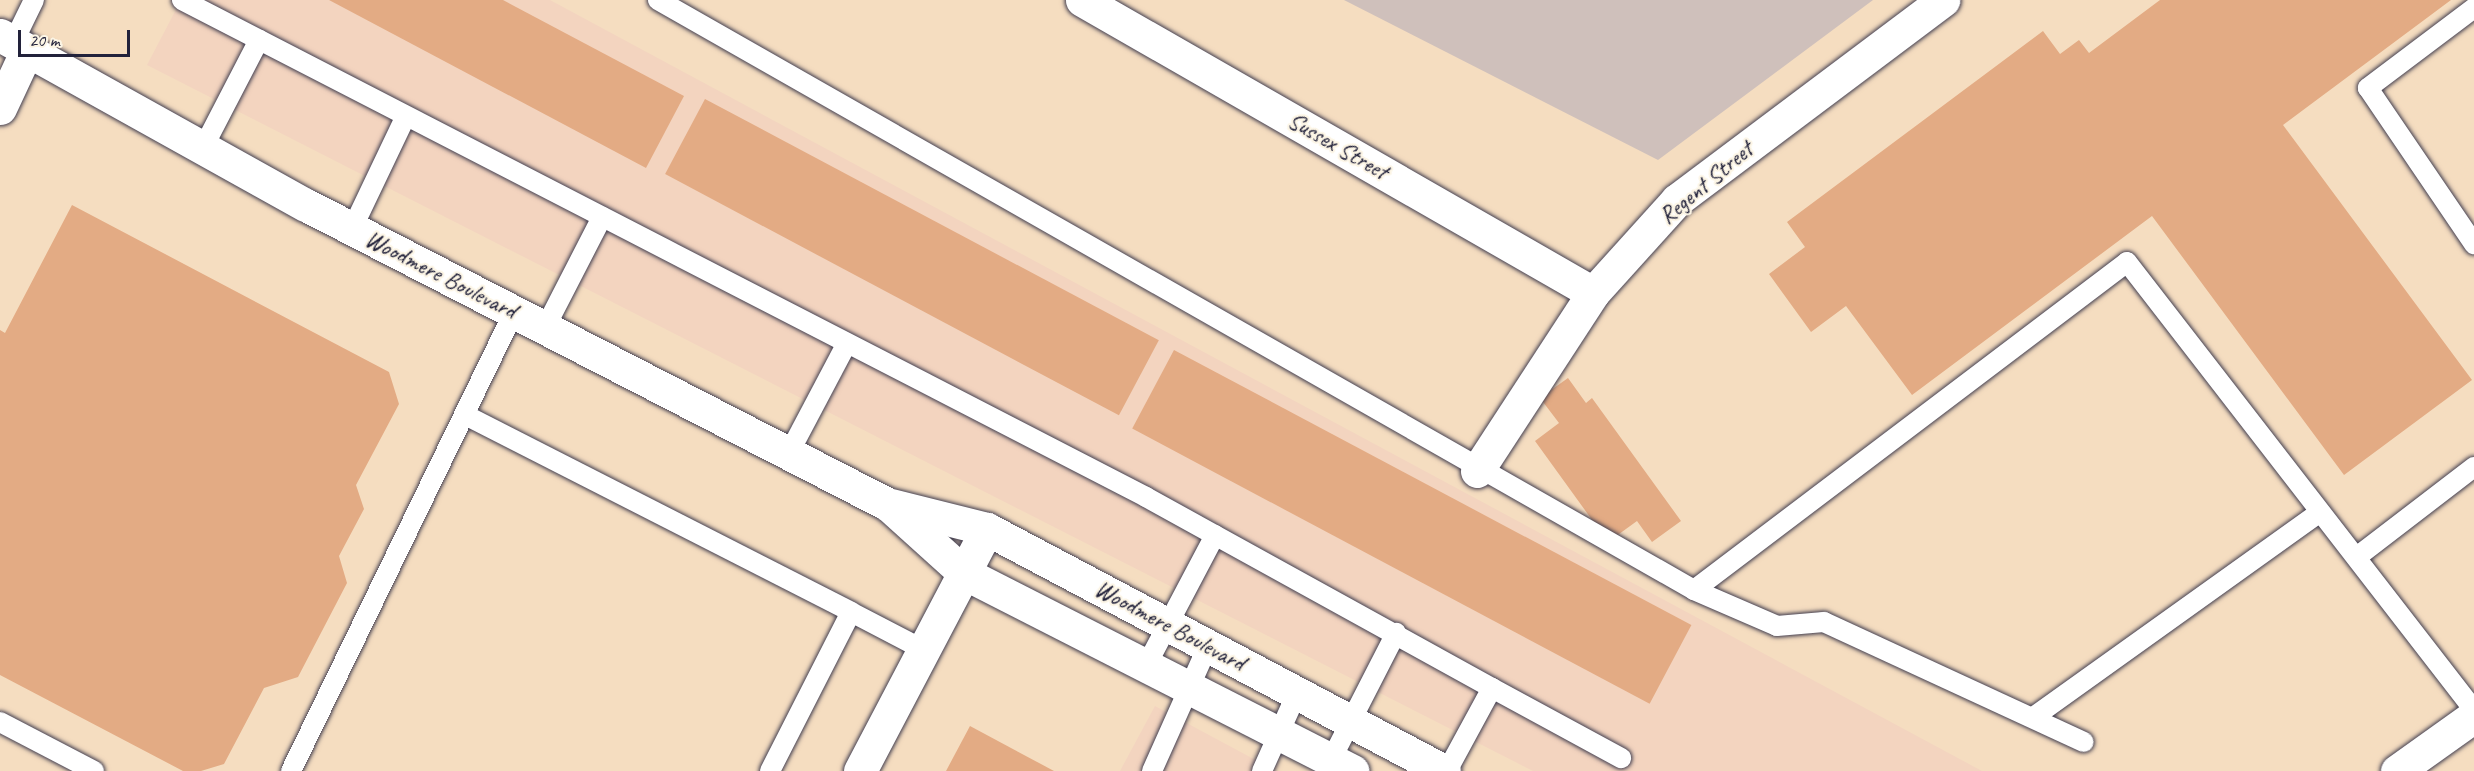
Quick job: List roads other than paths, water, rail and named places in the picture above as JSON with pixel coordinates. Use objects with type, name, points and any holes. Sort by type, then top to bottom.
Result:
[{"type":"street","name":"Sussex Street","points":[[1082,0],[1593,293]]},
{"type":"street","name":"Regent Street","points":[[1478,471],[1593,293],[1677,200],[1943,0]]},
{"type":"street","points":[[0,108],[13,43]]},
{"type":"street","name":"Woodmere Boulevard","points":[[13,43],[352,229],[887,504],[987,530],[1445,771]]},
{"type":"street","name":"Woodmere Boulevard","points":[[887,504],[964,573],[1341,765]]},
{"type":"street","points":[[860,771],[987,530]]},
{"type":"street","points":[[2397,771],[2474,716]]},
{"type":"lane","points":[[13,43],[34,0]]},
{"type":"lane","points":[[182,0],[1215,535],[1621,758]]},
{"type":"lane","points":[[658,0],[1478,471],[1694,590],[1777,626],[1824,622],[2035,716],[2084,742]]},
{"type":"lane","points":[[2474,8],[2368,88],[2474,244]]},
{"type":"lane","points":[[203,148],[259,40]]},
{"type":"lane","points":[[352,229],[406,116]]},
{"type":"lane","points":[[545,328],[602,217]]},
{"type":"lane","points":[[1694,590],[2127,262],[2320,512],[2358,556],[2474,710]]},
{"type":"lane","points":[[291,771],[514,312]]},
{"type":"lane","points":[[789,453],[847,343]]},
{"type":"lane","points":[[465,415],[924,650]]},
{"type":"lane","points":[[2358,556],[2474,468]]},
{"type":"lane","points":[[2035,716],[2320,512]]},
{"type":"lane","points":[[1146,666],[1215,535]]},
{"type":"lane","points":[[770,771],[851,612]]},
{"type":"lane","points":[[1341,765],[1351,720],[1396,633]]},
{"type":"lane","points":[[1160,768],[1208,646]]},
{"type":"lane","points":[[1445,771],[1492,688]]},
{"type":"lane","points":[[1262,771],[1277,732],[1297,693]]},
{"type":"lane","points":[[0,722],[94,771]]}]
